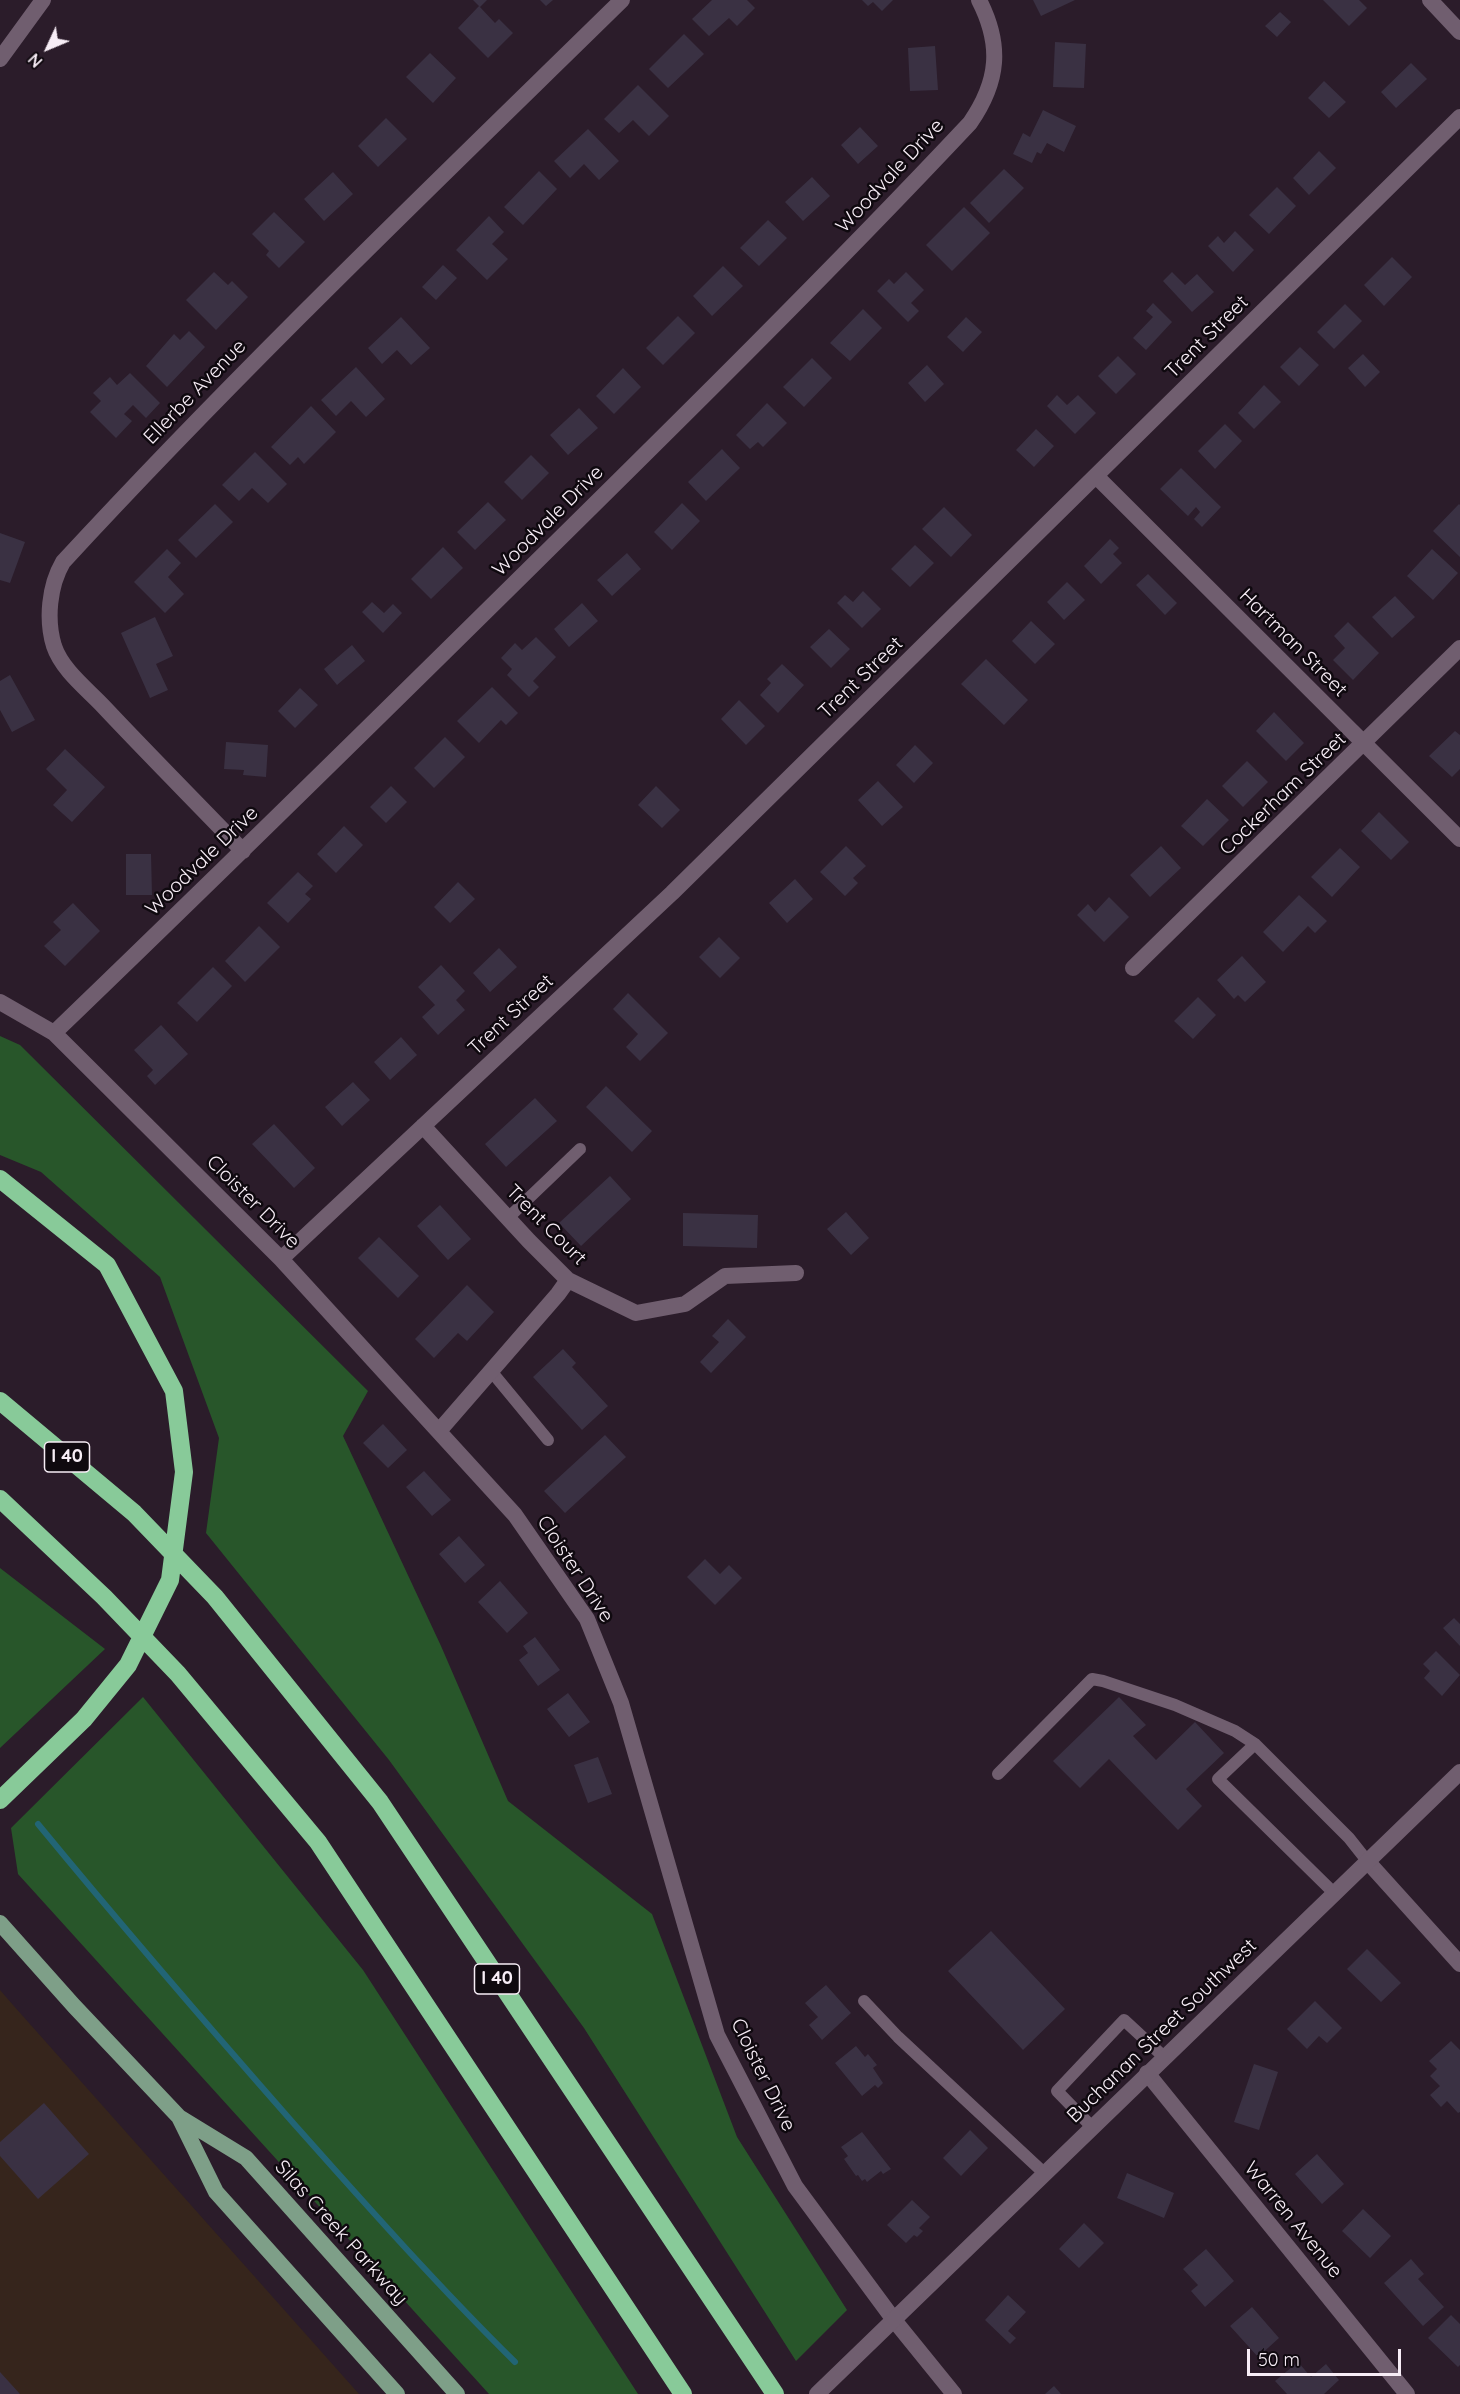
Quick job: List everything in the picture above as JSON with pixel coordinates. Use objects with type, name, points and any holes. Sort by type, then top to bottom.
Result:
[{"type":"highway","points":[[0,1179],[107,1265],[174,1391],[184,1472],[170,1580],[128,1665],[84,1719],[0,1800]]},
{"type":"highway","name":"I 40","points":[[0,1401],[134,1513],[215,1597],[380,1802],[775,2394]]},
{"type":"highway","points":[[0,1499],[105,1597],[178,1674],[318,1842],[683,2394]]},
{"type":"main road","name":"Silas Creek Parkway","points":[[0,1923],[74,2006],[179,2117],[246,2158],[457,2394]]},
{"type":"main road","name":"Silas Creek Parkway","points":[[179,2117],[216,2192],[397,2394]]},
{"type":"street","points":[[0,59],[43,0]]},
{"type":"street","name":"Ellerbe Avenue","points":[[243,851],[86,688],[58,655],[51,629],[51,599],[58,570],[158,459],[282,333],[622,0]]},
{"type":"street","name":"Woodvale Drive","points":[[54,1033],[243,851],[721,380],[874,225],[970,123],[989,89],[993,69],[994,39],[990,22],[979,0]]},
{"type":"street","points":[[1430,0],[1460,32]]},
{"type":"street","name":"Trent Street","points":[[280,1259],[680,885],[1460,117]]},
{"type":"street","name":"Hartman Street","points":[[1096,477],[1460,839]]},
{"type":"street","name":"Cockerham Street","points":[[1133,968],[1460,648]]},
{"type":"street","name":"Cloister Drive","points":[[0,1002],[54,1033],[280,1259],[515,1515],[587,1619],[621,1703],[717,2035],[795,2186],[894,2320],[954,2394]]},
{"type":"street","name":"Trent Court","points":[[423,1126],[508,1218],[563,1287],[636,1313],[685,1304],[725,1276],[796,1273]]},
{"type":"street","points":[[439,1431],[563,1287]]},
{"type":"street","name":"Buchanan Street Southwest","points":[[817,2394],[1460,1772]]},
{"type":"street","points":[[1368,1862],[1460,1964]]},
{"type":"street","name":"Warren Avenue","points":[[1147,2073],[1407,2394]]},
{"type":"lane","points":[[508,1218],[580,1149]]},
{"type":"lane","points":[[491,1371],[548,1440]]},
{"type":"lane","points":[[998,1774],[1092,1679],[1175,1705],[1235,1731],[1255,1744],[1349,1838],[1368,1862]]},
{"type":"lane","points":[[1255,1744],[1218,1779],[1335,1894]]},
{"type":"lane","points":[[864,2001],[906,2044],[1044,2173]]},
{"type":"lane","points":[[1092,2127],[1057,2091],[1124,2020],[1164,2057]]},
{"type":"shaded area","points":[[0,1990],[13,2005],[359,2394],[0,2394]]},
{"type":"green space","points":[[0,1036],[20,1045],[368,1391],[343,1436],[441,1646],[508,1801],[652,1914],[737,2137],[847,2310],[796,2361],[584,2028],[389,1760],[206,1533],[219,1438],[160,1277],[41,1172],[0,1155]]},
{"type":"green space","points":[[0,1568],[105,1649],[0,1748]]},
{"type":"green space","points":[[143,1697],[363,1970],[638,2394],[489,2394],[18,1874],[11,1828]]},
{"type":"building","points":[[473,0],[487,0],[480,7]]},
{"type":"building","points":[[540,0],[553,0],[546,6]]},
{"type":"building","points":[[712,0],[747,0],[755,8],[737,26],[729,18],[709,36],[692,19]]},
{"type":"building","points":[[862,0],[893,0],[882,11],[873,2],[868,6]]},
{"type":"building","points":[[1033,0],[1075,0],[1041,16]]},
{"type":"building","points":[[1323,0],[1359,0],[1367,8],[1349,26]]},
{"type":"building","points":[[479,6],[495,23],[499,19],[513,33],[488,58],[458,28]]},
{"type":"building","points":[[1280,12],[1291,22],[1277,37],[1265,26]]},
{"type":"building","points":[[684,34],[704,54],[668,88],[649,69]]},
{"type":"building","points":[[1055,42],[1086,44],[1084,88],[1053,87]]},
{"type":"building","points":[[935,46],[938,90],[910,91],[908,48]]},
{"type":"building","points":[[430,53],[456,78],[433,103],[406,77]]},
{"type":"building","points":[[1411,63],[1427,79],[1396,108],[1381,92]]},
{"type":"building","points":[[1324,81],[1346,102],[1329,118],[1308,98]]},
{"type":"building","points":[[638,85],[669,116],[649,136],[633,120],[619,133],[604,119]]},
{"type":"building","points":[[1043,110],[1076,126],[1064,152],[1047,143],[1041,154],[1037,152],[1032,163],[1013,154],[1023,133],[1030,137]]},
{"type":"building","points":[[386,118],[407,139],[378,167],[358,146]]},
{"type":"building","points":[[860,127],[878,146],[858,164],[841,145]]},
{"type":"building","points":[[588,129],[619,161],[599,180],[584,164],[570,178],[554,161]]},
{"type":"building","points":[[1319,151],[1336,168],[1309,195],[1293,178]]},
{"type":"building","points":[[1004,169],[1024,188],[989,223],[970,203]]},
{"type":"building","points":[[539,171],[557,189],[523,225],[504,207]]},
{"type":"building","points":[[333,172],[353,194],[324,221],[304,199]]},
{"type":"building","points":[[812,177],[830,196],[803,221],[785,202]]},
{"type":"building","points":[[1277,187],[1296,206],[1269,234],[1249,215]]},
{"type":"building","points":[[964,207],[990,233],[952,271],[926,245]]},
{"type":"building","points":[[274,212],[305,242],[279,268],[266,255],[269,251],[252,234]]},
{"type":"building","points":[[489,216],[504,232],[492,244],[508,259],[487,280],[456,250]]},
{"type":"building","points":[[768,220],[787,238],[759,266],[740,248]]},
{"type":"building","points":[[1235,231],[1254,250],[1233,272],[1208,246],[1218,236],[1224,243]]},
{"type":"building","points":[[1392,257],[1412,277],[1384,306],[1364,285]]},
{"type":"building","points":[[443,265],[457,278],[436,300],[422,287]]},
{"type":"building","points":[[723,266],[743,286],[712,316],[693,296]]},
{"type":"building","points":[[214,272],[228,285],[232,281],[248,297],[216,330],[186,300]]},
{"type":"building","points":[[906,272],[924,290],[911,303],[919,311],[908,322],[877,291],[889,279],[894,284]]},
{"type":"building","points":[[1172,272],[1185,285],[1197,274],[1214,292],[1192,312],[1163,281]]},
{"type":"building","points":[[1153,303],[1172,322],[1146,350],[1133,338],[1153,317],[1146,311]]},
{"type":"building","points":[[1345,304],[1362,321],[1334,349],[1317,332]]},
{"type":"building","points":[[863,309],[882,328],[850,361],[830,343]]},
{"type":"building","points":[[678,316],[695,333],[663,365],[646,348]]},
{"type":"building","points":[[401,317],[430,348],[411,365],[397,350],[382,364],[368,348]]},
{"type":"building","points":[[966,317],[982,332],[963,352],[947,337]]},
{"type":"building","points":[[189,331],[205,347],[167,387],[146,366],[174,334],[180,340]]},
{"type":"building","points":[[1300,347],[1319,365],[1299,386],[1280,367]]},
{"type":"building","points":[[1363,354],[1380,372],[1365,387],[1348,368]]},
{"type":"building","points":[[1118,356],[1136,374],[1116,394],[1098,376]]},
{"type":"building","points":[[812,358],[832,378],[804,407],[783,387]]},
{"type":"building","points":[[927,365],[944,384],[925,402],[908,383]]},
{"type":"building","points":[[356,367],[385,399],[366,417],[351,401],[336,416],[321,400]]},
{"type":"building","points":[[623,368],[641,387],[614,414],[596,396]]},
{"type":"building","points":[[130,373],[160,403],[146,418],[133,405],[124,414],[132,421],[116,438],[90,412],[101,401],[93,393],[110,377],[117,385]]},
{"type":"building","points":[[1264,385],[1281,402],[1254,429],[1238,413]]},
{"type":"building","points":[[1057,395],[1067,405],[1078,395],[1096,413],[1075,434],[1047,406]]},
{"type":"building","points":[[767,403],[787,423],[763,447],[758,442],[750,449],[736,435]]},
{"type":"building","points":[[311,406],[336,432],[304,464],[298,457],[290,465],[271,447]]},
{"type":"building","points":[[579,408],[598,428],[568,455],[550,435]]},
{"type":"building","points":[[1225,424],[1242,441],[1215,469],[1198,451]]},
{"type":"building","points":[[1036,429],[1054,446],[1034,467],[1016,450]]},
{"type":"building","points":[[722,449],[740,468],[706,501],[688,482]]},
{"type":"building","points":[[255,452],[287,484],[268,503],[252,488],[239,501],[222,485]]},
{"type":"building","points":[[531,455],[549,473],[522,500],[504,482]]},
{"type":"building","points":[[1181,468],[1221,507],[1202,527],[1194,519],[1200,512],[1196,507],[1188,516],[1160,489]]},
{"type":"building","points":[[488,502],[506,520],[475,550],[457,532]]},
{"type":"building","points":[[682,503],[700,521],[672,550],[654,532]]},
{"type":"building","points":[[215,504],[233,522],[196,558],[178,540]]},
{"type":"building","points":[[1460,505],[1460,557],[1433,531]]},
{"type":"building","points":[[944,507],[972,535],[951,557],[922,529]]},
{"type":"building","points":[[0,533],[25,542],[10,583],[0,580]]},
{"type":"building","points":[[1110,539],[1119,548],[1113,554],[1122,563],[1101,584],[1084,566]]},
{"type":"building","points":[[915,545],[934,563],[910,587],[891,569]]},
{"type":"building","points":[[443,547],[463,568],[431,599],[411,579]]},
{"type":"building","points":[[167,549],[181,563],[168,577],[184,594],[165,613],[134,582]]},
{"type":"building","points":[[1432,549],[1458,573],[1433,600],[1407,576]]},
{"type":"building","points":[[627,553],[641,569],[612,596],[597,580]]},
{"type":"building","points":[[1148,574],[1177,603],[1165,615],[1136,585]]},
{"type":"building","points":[[1067,582],[1085,600],[1064,620],[1047,602]]},
{"type":"building","points":[[863,591],[881,609],[862,628],[837,603],[845,595],[853,602]]},
{"type":"building","points":[[1395,596],[1415,617],[1392,638],[1372,617]]},
{"type":"building","points":[[372,602],[384,613],[393,604],[402,613],[383,633],[362,612]]},
{"type":"building","points":[[582,603],[598,621],[569,647],[554,629]]},
{"type":"building","points":[[155,617],[173,656],[156,664],[168,690],[150,698],[121,633]]},
{"type":"building","points":[[1031,621],[1055,644],[1035,664],[1012,641]]},
{"type":"building","points":[[1348,622],[1379,653],[1353,680],[1333,660],[1345,648],[1334,636]]},
{"type":"building","points":[[829,629],[850,649],[831,668],[810,647]]},
{"type":"building","points":[[536,637],[556,657],[533,681],[539,687],[529,697],[507,675],[512,669],[501,658],[515,643],[522,650]]},
{"type":"building","points":[[352,645],[365,661],[337,685],[324,669]]},
{"type":"building","points":[[986,659],[1028,700],[1004,725],[961,684]]},
{"type":"building","points":[[782,664],[804,685],[778,713],[760,695],[771,683],[767,679]]},
{"type":"building","points":[[10,675],[35,720],[12,732],[0,710],[0,681]]},
{"type":"building","points":[[492,687],[518,713],[506,725],[501,720],[479,743],[457,721]]},
{"type":"building","points":[[300,688],[318,705],[295,728],[278,711]]},
{"type":"building","points":[[739,700],[765,726],[746,745],[721,719]]},
{"type":"building","points":[[1274,712],[1304,743],[1286,761],[1256,731]]},
{"type":"building","points":[[1455,731],[1460,735],[1460,769],[1452,777],[1429,756]]},
{"type":"building","points":[[445,737],[465,757],[434,788],[414,768]]},
{"type":"building","points":[[226,742],[268,745],[266,777],[243,775],[244,770],[224,769]]},
{"type":"building","points":[[915,745],[933,763],[914,783],[896,765]]},
{"type":"building","points":[[65,749],[105,787],[72,822],[53,805],[67,790],[46,769]]},
{"type":"building","points":[[1247,761],[1268,782],[1243,807],[1222,786]]},
{"type":"building","points":[[878,781],[903,807],[882,826],[858,800]]},
{"type":"building","points":[[391,786],[407,802],[386,823],[370,807]]},
{"type":"building","points":[[656,786],[680,810],[662,828],[638,805]]},
{"type":"building","points":[[1207,799],[1229,820],[1203,846],[1181,826]]},
{"type":"building","points":[[1379,812],[1409,842],[1391,860],[1361,831]]},
{"type":"building","points":[[344,826],[363,845],[336,873],[317,854]]},
{"type":"building","points":[[846,846],[866,866],[853,878],[858,883],[845,896],[820,872]]},
{"type":"building","points":[[1161,846],[1181,868],[1150,897],[1130,875]]},
{"type":"building","points":[[1340,848],[1360,867],[1332,897],[1311,877]]},
{"type":"building","points":[[126,854],[151,854],[152,895],[126,895]]},
{"type":"building","points":[[298,872],[313,886],[305,894],[311,899],[288,923],[267,903]]},
{"type":"building","points":[[795,879],[813,899],[787,923],[769,903]]},
{"type":"building","points":[[458,882],[475,899],[450,923],[434,907]]},
{"type":"building","points":[[1299,895],[1327,921],[1315,933],[1308,926],[1283,952],[1263,932]]},
{"type":"building","points":[[1109,897],[1129,917],[1104,942],[1077,915],[1088,904],[1095,912]]},
{"type":"building","points":[[73,903],[100,931],[65,966],[44,946],[61,930],[53,922]]},
{"type":"building","points":[[259,926],[280,947],[245,982],[225,961]]},
{"type":"building","points":[[719,937],[740,958],[720,978],[699,957]]},
{"type":"building","points":[[499,948],[517,967],[490,992],[473,973]]},
{"type":"building","points":[[1242,956],[1266,982],[1245,1002],[1238,995],[1234,999],[1217,980]]},
{"type":"building","points":[[441,965],[465,991],[456,1000],[465,1010],[438,1035],[422,1017],[435,1005],[418,987]]},
{"type":"building","points":[[213,967],[232,986],[197,1022],[177,1003]]},
{"type":"building","points":[[628,993],[668,1033],[640,1061],[626,1047],[638,1034],[613,1009]]},
{"type":"building","points":[[1198,997],[1216,1015],[1193,1039],[1174,1021]]},
{"type":"building","points":[[161,1025],[188,1054],[155,1085],[147,1076],[153,1070],[134,1050]]},
{"type":"building","points":[[401,1037],[417,1055],[390,1080],[374,1062]]},
{"type":"building","points":[[353,1082],[370,1100],[342,1126],[325,1107]]},
{"type":"building","points":[[606,1086],[652,1131],[632,1152],[586,1107]]},
{"type":"building","points":[[535,1098],[557,1121],[506,1167],[485,1144]]},
{"type":"building","points":[[274,1124],[315,1168],[294,1188],[252,1144]]},
{"type":"building","points":[[610,1176],[631,1199],[581,1246],[559,1223]]},
{"type":"building","points":[[440,1205],[471,1239],[448,1260],[417,1226]]},
{"type":"building","points":[[846,1212],[869,1238],[851,1255],[827,1229]]},
{"type":"building","points":[[683,1213],[758,1215],[757,1248],[683,1246]]},
{"type":"building","points":[[379,1237],[419,1276],[398,1298],[358,1258]]},
{"type":"building","points":[[467,1285],[494,1312],[467,1341],[458,1333],[434,1358],[415,1339]]},
{"type":"building","points":[[728,1319],[746,1337],[711,1373],[700,1362],[719,1342],[712,1336]]},
{"type":"building","points":[[563,1349],[576,1363],[572,1367],[608,1406],[582,1430],[533,1377]]},
{"type":"building","points":[[383,1424],[407,1450],[388,1468],[363,1443]]},
{"type":"building","points":[[605,1435],[626,1457],[565,1513],[544,1491]]},
{"type":"building","points":[[424,1471],[451,1500],[432,1516],[406,1487]]},
{"type":"building","points":[[459,1536],[485,1565],[465,1583],[439,1554]]},
{"type":"building","points":[[705,1559],[720,1574],[729,1565],[742,1578],[715,1605],[687,1577]]},
{"type":"building","points":[[500,1581],[528,1613],[507,1633],[478,1602]]},
{"type":"building","points":[[1454,1618],[1460,1624],[1460,1646],[1443,1628]]},
{"type":"building","points":[[535,1637],[560,1670],[538,1686],[519,1660],[528,1653],[523,1646]]},
{"type":"building","points":[[1436,1651],[1460,1675],[1442,1696],[1424,1678],[1430,1671],[1423,1664]]},
{"type":"building","points":[[568,1693],[590,1722],[569,1737],[547,1709]]},
{"type":"building","points":[[1119,1697],[1146,1725],[1133,1736],[1156,1760],[1195,1722],[1224,1753],[1186,1789],[1202,1806],[1178,1830],[1109,1759],[1080,1788],[1053,1761]]},
{"type":"building","points":[[598,1757],[612,1794],[588,1803],[574,1765]]},
{"type":"building","points":[[991,1931],[1065,2009],[1023,2050],[948,1971]]},
{"type":"building","points":[[1367,1949],[1401,1983],[1381,2002],[1347,1969]]},
{"type":"building","points":[[826,1985],[851,2013],[822,2040],[809,2025],[818,2017],[805,2003]]},
{"type":"building","points":[[1315,2001],[1342,2028],[1327,2043],[1319,2036],[1307,2049],[1287,2029]]},
{"type":"building","points":[[1451,2041],[1460,2050],[1460,2112],[1458,2113],[1447,2101],[1441,2107],[1430,2095],[1440,2086],[1430,2076],[1437,2069],[1429,2061]]},
{"type":"building","points":[[856,2046],[865,2057],[868,2054],[877,2065],[873,2068],[883,2083],[878,2088],[875,2085],[862,2096],[835,2063]]},
{"type":"building","points":[[1254,2064],[1278,2072],[1259,2130],[1234,2122]]},
{"type":"building","points":[[44,2103],[89,2154],[38,2199],[0,2156],[0,2142]]},
{"type":"building","points":[[970,2130],[988,2148],[961,2176],[943,2158]]},
{"type":"building","points":[[862,2132],[891,2169],[883,2174],[881,2171],[867,2182],[865,2179],[862,2181],[858,2175],[856,2176],[844,2159],[848,2156],[841,2147]]},
{"type":"building","points":[[1317,2154],[1344,2184],[1322,2204],[1295,2174]]},
{"type":"building","points":[[1127,2173],[1174,2193],[1164,2218],[1117,2198]]},
{"type":"building","points":[[912,2200],[930,2217],[919,2228],[923,2231],[917,2237],[914,2235],[906,2243],[887,2225]]},
{"type":"building","points":[[1363,2209],[1391,2236],[1370,2258],[1342,2231]]},
{"type":"building","points":[[1084,2223],[1104,2243],[1079,2268],[1059,2249]]},
{"type":"building","points":[[1206,2249],[1234,2281],[1205,2307],[1191,2291],[1198,2285],[1183,2269]]},
{"type":"building","points":[[1411,2259],[1424,2274],[1418,2279],[1444,2307],[1423,2326],[1384,2283]]},
{"type":"building","points":[[1008,2295],[1026,2312],[1008,2331],[1016,2338],[1010,2344],[985,2320]]},
{"type":"building","points":[[1252,2307],[1279,2338],[1258,2357],[1230,2326]]},
{"type":"building","points":[[1451,2315],[1460,2324],[1460,2365],[1458,2367],[1428,2338]]},
{"type":"building","points":[[1298,2362],[1311,2377],[1326,2364],[1339,2380],[1324,2394],[1287,2394],[1275,2381]]},
{"type":"building","points":[[0,2372],[20,2394],[0,2394]]},
{"type":"building","points":[[1054,2386],[1061,2394],[1045,2394]]},
{"type":"waterway","points":[[38,1824],[165,1976],[295,2125],[376,2216],[515,2362]]}]
